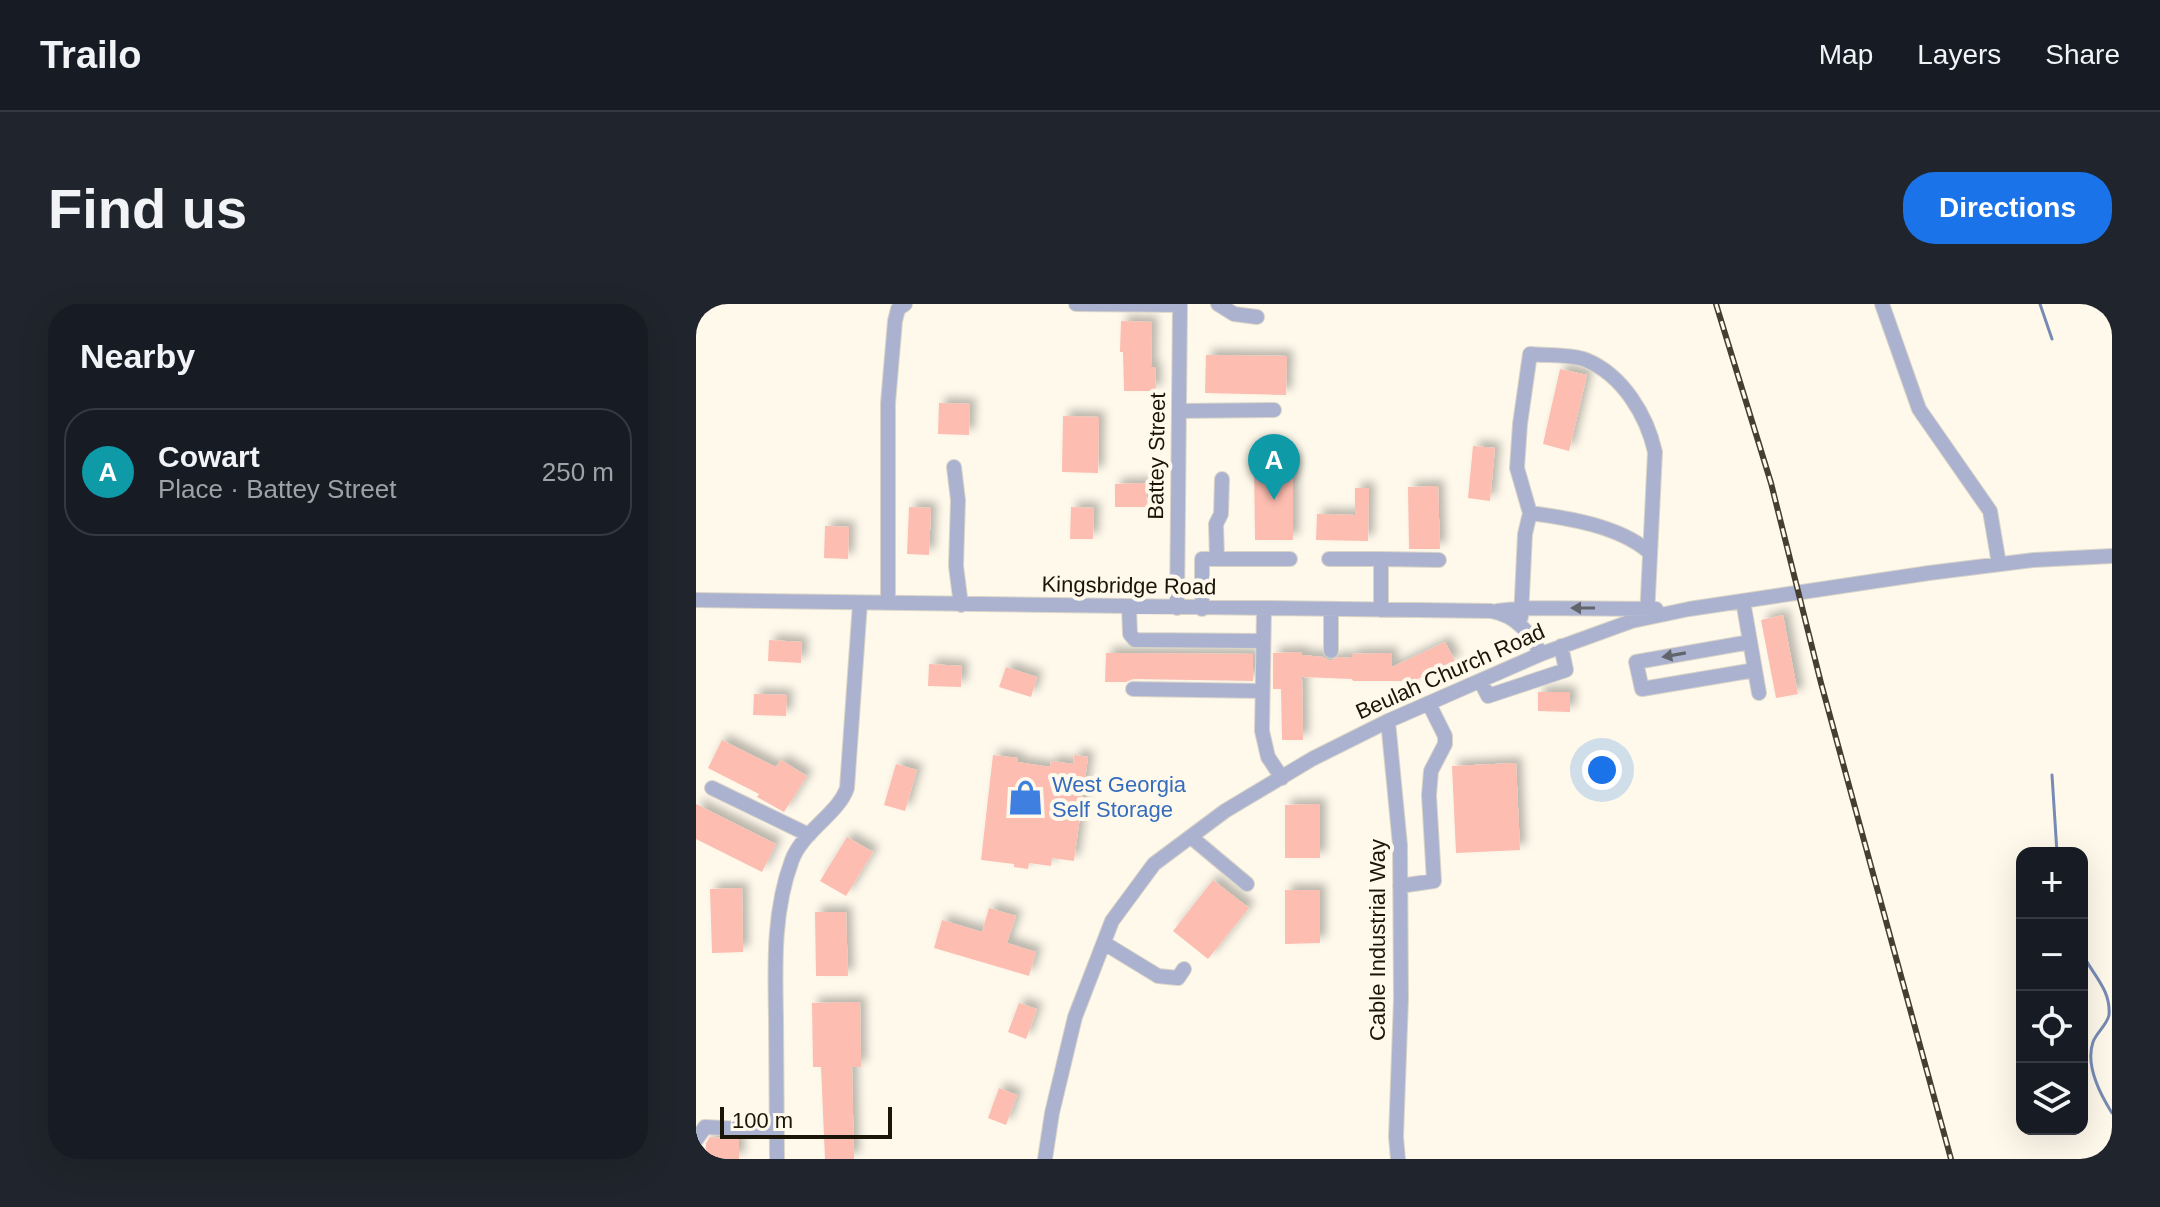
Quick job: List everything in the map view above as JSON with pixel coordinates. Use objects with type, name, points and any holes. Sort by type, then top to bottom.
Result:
[{"type":"street","points":[[888,603],[888,403],[895,321],[898,309],[905,304]]},
{"type":"street","points":[[1076,304],[1180,304]]},
{"type":"street","name":"Battey Street","points":[[1177,608],[1180,304]]},
{"type":"street","points":[[1218,304],[1234,314],[1257,317]]},
{"type":"street","points":[[1882,304],[1919,409],[1990,511],[1999,564]]},
{"type":"street","points":[[1491,611],[1521,608],[1647,613],[1655,452],[1650,430],[1634,401],[1607,373],[1585,360],[1530,354],[1517,468],[1530,513],[1525,534],[1521,608],[1522,625],[1541,654]]},
{"type":"street","points":[[1179,411],[1274,410]]},
{"type":"street","points":[[954,467],[958,500],[956,574],[961,605]]},
{"type":"street","points":[[1217,559],[1216,524],[1221,514],[1222,479]]},
{"type":"street","points":[[1530,513],[1567,518],[1635,540],[1648,551]]},
{"type":"street","name":"Beulah Church Road","points":[[1045,1159],[1052,1113],[1075,1017],[1112,921],[1154,864],[1225,811],[1282,778],[1388,721],[1541,654],[1647,613],[1999,564],[2112,556]]},
{"type":"street","points":[[1202,609],[1202,559],[1290,559]]},
{"type":"street","points":[[1329,559],[1439,560]]},
{"type":"street","points":[[1381,559],[1381,610]]},
{"type":"street","name":"Kingsbridge Road","points":[[696,600],[1491,611],[1504,614],[1522,625]]},
{"type":"street","points":[[1743,601],[1759,693]]},
{"type":"street","points":[[777,1159],[775,937],[781,898],[793,857],[817,823],[844,797],[847,788],[860,603]]},
{"type":"street","points":[[1129,608],[1130,634],[1135,640],[1263,641]]},
{"type":"street","points":[[1264,609],[1264,744],[1268,757],[1282,778]]},
{"type":"street","points":[[1331,609],[1331,651]]},
{"type":"street","points":[[1750,642],[1636,662],[1642,689],[1755,670]]},
{"type":"street","points":[[1481,682],[1488,696],[1566,670],[1561,646]]},
{"type":"street","points":[[1133,689],[1262,691]]},
{"type":"street","points":[[1400,886],[1434,881],[1429,795],[1431,771],[1445,744],[1445,736],[1429,704]]},
{"type":"street","name":"Cable Industrial Way","points":[[1388,721],[1400,845],[1398,1159]]},
{"type":"street","points":[[712,788],[809,835]]},
{"type":"street","points":[[1191,837],[1247,884]]},
{"type":"street","points":[[1104,943],[1158,976],[1178,978],[1184,969]]},
{"type":"street","points":[[696,1140],[705,1127],[777,1131]]},
{"type":"building","points":[[1121,321],[1152,322],[1151,367],[1155,367],[1156,391],[1124,391]]},
{"type":"building","points":[[1206,355],[1287,356],[1286,395],[1205,393]]},
{"type":"building","points":[[1560,369],[1587,375],[1569,451],[1543,444]]},
{"type":"building","points":[[939,403],[970,404],[969,435],[938,434]]},
{"type":"building","points":[[1063,416],[1099,417],[1098,473],[1062,472]]},
{"type":"building","points":[[1473,446],[1495,448],[1490,501],[1468,498]]},
{"type":"building","points":[[1293,459],[1293,540],[1255,540],[1254,460]]},
{"type":"building","points":[[1146,483],[1147,507],[1115,507],[1115,484]]},
{"type":"building","points":[[1438,486],[1440,549],[1409,549],[1408,487]]},
{"type":"building","points":[[1355,488],[1369,488],[1368,541],[1316,540],[1317,514],[1355,515]]},
{"type":"building","points":[[909,507],[931,508],[929,555],[907,554]]},
{"type":"building","points":[[1071,507],[1094,508],[1093,539],[1070,539]]},
{"type":"building","points":[[825,526],[849,527],[848,559],[824,558]]},
{"type":"building","points":[[1783,615],[1798,694],[1776,698],[1761,620]]},
{"type":"building","points":[[769,640],[802,642],[801,663],[768,661]]},
{"type":"building","points":[[1445,642],[1455,661],[1407,684],[1405,681],[1302,677],[1303,740],[1282,740],[1281,689],[1273,689],[1273,653],[1302,652],[1302,655],[1323,657],[1330,661],[1338,657],[1352,658],[1352,654],[1392,653],[1392,667]]},
{"type":"building","points":[[1106,653],[1253,654],[1253,681],[1133,679],[1105,682]]},
{"type":"building","points":[[929,664],[962,666],[961,687],[928,686]]},
{"type":"building","points":[[1006,667],[1037,677],[1031,697],[999,687]]},
{"type":"building","points":[[1538,692],[1570,692],[1570,712],[1538,711]]},
{"type":"building","points":[[754,694],[787,695],[786,716],[753,715]]},
{"type":"building","points":[[722,740],[776,767],[781,760],[807,776],[784,812],[757,797],[759,794],[708,768]]},
{"type":"building","points":[[993,755],[1050,767],[1051,761],[1073,764],[1074,755],[1088,757],[1074,861],[1052,858],[1051,866],[1029,863],[1028,869],[981,860]]},
{"type":"building","points":[[1516,763],[1520,850],[1456,853],[1452,766]]},
{"type":"building","points":[[896,764],[917,770],[905,811],[884,805]]},
{"type":"building","points":[[696,804],[776,844],[762,872],[696,839]]},
{"type":"building","points":[[1320,804],[1320,858],[1285,858],[1285,805]]},
{"type":"building","points":[[847,837],[873,852],[846,896],[820,881]]},
{"type":"building","points":[[1213,880],[1249,908],[1208,959],[1173,931]]},
{"type":"building","points":[[742,888],[743,952],[712,953],[710,889]]},
{"type":"building","points":[[1285,890],[1320,890],[1320,943],[1285,944]]},
{"type":"building","points":[[989,908],[1016,916],[1007,943],[1036,952],[1029,976],[934,948],[942,920],[982,932]]},
{"type":"building","points":[[815,912],[846,912],[848,976],[816,976]]},
{"type":"building","points":[[860,1002],[861,1067],[852,1067],[854,1159],[825,1159],[821,1067],[813,1067],[812,1003]]},
{"type":"building","points":[[1019,1003],[1037,1009],[1026,1039],[1008,1032]]},
{"type":"building","points":[[999,1088],[1017,1095],[1006,1125],[988,1118]]},
{"type":"building","points":[[710,1137],[739,1139],[739,1159],[706,1159],[706,1143]]},
{"type":"waterway","points":[[2040,304],[2052,339]]},
{"type":"waterway","points":[[2052,775],[2057,847]]},
{"type":"waterway","points":[[2088,963],[2104,989],[2109,1006],[2108,1019],[2093,1042],[2091,1060],[2099,1088],[2112,1113]]},
{"type":"railway","points":[[1716,304],[1771,483],[1821,683],[1951,1159]]},
{"type":"place","name":"Cowart","points":[[1274,500]]},
{"type":"place","name":"West Georgia Self Storage","points":[[1026,797]]}]
